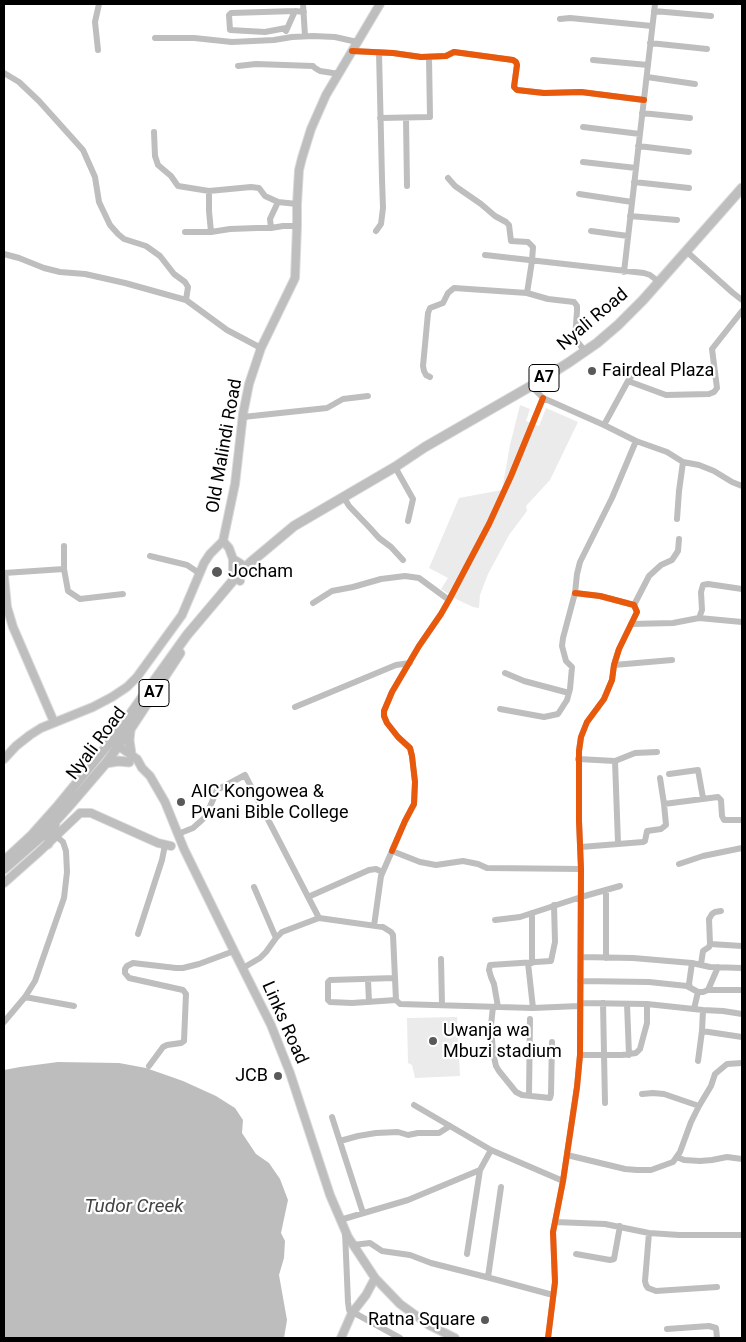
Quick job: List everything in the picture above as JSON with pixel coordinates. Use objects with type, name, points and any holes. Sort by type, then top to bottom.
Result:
[{"type":"highway","name":"Nyali Road","points":[[4,869],[43,835],[106,762],[112,746],[187,635],[247,570],[307,519],[425,447],[531,386],[598,343],[638,305],[742,188]]},
{"type":"highway","name":"Nyali Road","points":[[4,861],[46,821],[112,746],[131,728],[186,645],[238,579]]},
{"type":"highway","points":[[106,762],[130,758],[129,740],[131,728]]},
{"type":"highway","points":[[48,844],[56,820]]},
{"type":"main road","name":"Old Malindi Road","points":[[238,579],[232,567],[233,559],[229,548],[223,541],[235,484],[245,400],[249,384],[261,348],[295,278],[296,204],[299,170],[307,141],[326,95],[380,4]]},
{"type":"main road","points":[[4,759],[16,746],[41,728],[94,706],[127,687],[137,677],[182,615],[210,554],[223,541]]},
{"type":"main road","name":"Old Malindi Road","points":[[233,559],[247,570]]},
{"type":"main road","points":[[4,574],[7,607],[12,627],[54,722]]},
{"type":"main road","name":"Links Road","points":[[112,746],[130,758],[137,759],[156,786],[184,849],[272,1025],[345,1232],[375,1278],[387,1291]]},
{"type":"main road","points":[[4,883],[78,814],[86,812],[168,845]]},
{"type":"main road","points":[[341,1338],[352,1313],[366,1295],[375,1278]]},
{"type":"main road","points":[[366,1295],[387,1291],[400,1304],[429,1325],[455,1338]]},
{"type":"street","points":[[98,50],[94,22],[99,4]]},
{"type":"street","points":[[303,4],[306,36]]},
{"type":"street","points":[[624,272],[654,7],[711,16]]},
{"type":"street","points":[[285,39],[286,28],[295,11]]},
{"type":"street","points":[[286,28],[265,32],[230,30],[229,16],[230,13],[304,12]]},
{"type":"street","points":[[560,19],[570,18],[652,26]]},
{"type":"street","points":[[155,38],[194,38],[232,42],[257,42],[306,36],[335,37],[357,42]]},
{"type":"street","points":[[650,43],[707,49]]},
{"type":"street","points":[[352,51],[428,57],[446,56],[454,52],[514,60],[517,65],[514,87],[517,90],[544,93],[581,92],[644,100]]},
{"type":"street","points":[[376,231],[381,224],[383,208],[378,52]]},
{"type":"street","points":[[380,118],[430,117],[428,57]]},
{"type":"street","points":[[593,60],[648,66]]},
{"type":"street","points":[[238,66],[256,64],[313,66],[320,71],[339,74]]},
{"type":"street","points":[[4,73],[19,82],[40,101],[83,150],[95,177],[99,202],[110,225],[124,239],[146,246],[160,256],[174,274],[185,282],[188,287],[186,300]]},
{"type":"street","points":[[647,77],[695,84]]},
{"type":"street","points":[[642,113],[690,118]]},
{"type":"street","points":[[406,118],[407,186]]},
{"type":"street","points":[[582,127],[640,134]]},
{"type":"street","points":[[154,132],[155,156],[158,165],[171,176],[178,186],[210,191],[259,188],[265,196],[278,202],[296,204]]},
{"type":"street","points":[[638,146],[690,152]]},
{"type":"street","points":[[583,162],[636,168]]},
{"type":"street","points":[[448,178],[455,186],[506,222],[509,225],[512,241],[528,242],[533,246],[527,293]]},
{"type":"street","points":[[634,182],[689,188]]},
{"type":"street","points":[[210,191],[211,232]]},
{"type":"street","points":[[580,194],[632,202]]},
{"type":"street","points":[[271,228],[270,219],[278,202]]},
{"type":"street","points":[[630,216],[677,220]]},
{"type":"street","points":[[185,232],[297,226]]},
{"type":"street","points":[[591,232],[628,236]]},
{"type":"street","points":[[686,251],[742,300]]},
{"type":"street","points":[[4,254],[44,268],[60,272],[85,274],[186,300],[227,330],[261,348]]},
{"type":"street","points":[[485,256],[644,273],[659,282]]},
{"type":"street","points":[[430,378],[426,375],[423,366],[428,313],[430,308],[443,303],[450,290],[454,288],[527,293],[548,299],[574,302],[577,306],[575,339],[585,351]]},
{"type":"street","points":[[628,381],[666,395],[709,394],[714,392],[716,388],[712,350],[742,311]]},
{"type":"street","points":[[604,425],[635,371]]},
{"type":"street","points":[[531,386],[543,398],[636,441],[667,452],[684,462],[714,471],[742,486]]},
{"type":"street","points":[[243,417],[327,408],[344,400],[368,396]]},
{"type":"street","points":[[374,926],[382,872],[414,804],[415,797],[415,782],[410,748],[387,723],[384,711],[392,692],[449,600],[500,502],[543,398]]},
{"type":"street","points":[[500,709],[544,717],[558,714],[563,708],[569,693],[572,667],[566,661],[562,646],[575,593],[580,562],[612,498],[636,441]]},
{"type":"street","points":[[677,520],[684,462]]},
{"type":"street","points":[[396,466],[412,499],[408,521]]},
{"type":"street","points":[[343,496],[370,528],[403,560]]},
{"type":"street","points":[[634,605],[649,576],[661,565],[672,560],[678,551],[679,539]]},
{"type":"street","points":[[64,546],[64,569],[68,591],[80,599],[123,594]]},
{"type":"street","points":[[150,556],[187,565],[200,573]]},
{"type":"street","points":[[4,574],[64,569]]},
{"type":"street","points":[[313,602],[332,591],[381,579],[405,576],[419,578],[449,600]]},
{"type":"street","points":[[699,618],[702,610],[701,592],[703,585],[708,584],[742,589]]},
{"type":"street","points":[[575,593],[600,596],[634,605]]},
{"type":"street","points":[[548,1338],[555,1282],[554,1222],[563,1181],[580,1055],[581,847],[578,751],[587,722],[604,699],[612,680],[619,649],[637,612],[634,605]]},
{"type":"street","points":[[631,624],[673,623],[699,618],[742,622]]},
{"type":"street","points":[[614,665],[672,660]]},
{"type":"street","points":[[295,707],[396,666],[410,663]]},
{"type":"street","points":[[505,673],[569,693]]},
{"type":"street","points":[[578,759],[615,761],[635,753],[657,752]]},
{"type":"street","points":[[615,761],[618,843]]},
{"type":"street","points":[[669,774],[698,770],[703,798]]},
{"type":"street","points":[[138,934],[168,845],[193,828],[206,816],[217,790],[245,775],[286,858],[319,918]]},
{"type":"street","points":[[581,847],[643,842],[645,841],[647,831],[664,827],[666,823],[660,778]]},
{"type":"street","points":[[664,804],[716,796],[721,800],[724,820],[742,820]]},
{"type":"street","points":[[4,1022],[25,997],[35,981],[64,898],[67,872],[66,851],[63,842],[56,836]]},
{"type":"street","points":[[168,845],[184,849]]},
{"type":"street","points":[[679,864],[703,856],[742,848]]},
{"type":"street","points":[[392,851],[415,860],[436,865],[463,861],[487,868],[581,869]]},
{"type":"street","points":[[308,897],[369,870],[376,869],[382,872]]},
{"type":"street","points":[[495,920],[520,917],[620,886]]},
{"type":"street","points":[[254,887],[276,938]]},
{"type":"street","points":[[606,890],[606,958]]},
{"type":"street","points":[[552,1042],[551,1097],[519,1094],[496,1066],[493,1053],[491,1025],[495,1007],[494,984],[490,974],[490,965],[549,962],[552,960],[554,905]]},
{"type":"street","points":[[701,964],[703,951],[710,944],[709,919],[715,912],[722,911]]},
{"type":"street","points":[[532,913],[530,963],[533,1008]]},
{"type":"street","points":[[243,968],[260,958],[282,932],[319,918],[388,929],[393,936],[396,1000],[400,1004],[533,1008],[603,1003],[647,1004],[742,1014]]},
{"type":"street","points":[[710,944],[742,946]]},
{"type":"street","points":[[149,1066],[163,1047],[184,1042],[186,994],[183,990],[129,978],[126,973],[127,966],[133,963],[183,968],[234,951]]},
{"type":"street","points":[[581,957],[633,958],[742,968]]},
{"type":"street","points":[[441,959],[442,1005]]},
{"type":"street","points":[[690,987],[692,963]]},
{"type":"street","points":[[708,990],[718,967]]},
{"type":"street","points":[[395,978],[329,981],[328,1000],[330,1002],[352,1003],[396,1000]]},
{"type":"street","points":[[368,980],[369,1002]]},
{"type":"street","points":[[580,980],[649,982],[690,987],[698,992],[708,990],[742,990]]},
{"type":"street","points":[[694,1009],[698,992]]},
{"type":"street","points":[[25,997],[74,1006]]},
{"type":"street","points":[[603,1003],[605,1103]]},
{"type":"street","points":[[628,1004],[629,1055]]},
{"type":"street","points":[[580,1055],[629,1055],[636,1053],[640,1048],[646,1023],[647,1004]]},
{"type":"street","points":[[698,1062],[703,1010]]},
{"type":"street","points":[[529,1095],[530,1019]]},
{"type":"street","points":[[702,1032],[742,1037]]},
{"type":"street","points":[[493,1053],[530,1054]]},
{"type":"street","points":[[567,1155],[625,1169],[637,1170],[651,1170],[673,1162],[680,1152],[691,1122],[711,1086],[715,1074],[727,1064],[742,1063]]},
{"type":"street","points":[[642,1094],[664,1094],[699,1106]]},
{"type":"street","points":[[414,1105],[491,1150],[563,1181]]},
{"type":"street","points":[[332,1117],[363,1212]]},
{"type":"street","points":[[340,1142],[376,1133],[398,1132],[408,1135],[439,1133],[450,1126]]},
{"type":"street","points":[[467,1254],[480,1170],[491,1150]]},
{"type":"street","points":[[677,1157],[684,1160],[700,1161],[727,1157],[742,1159]]},
{"type":"street","points":[[340,1220],[408,1200],[480,1170]]},
{"type":"street","points":[[488,1277],[501,1187]]},
{"type":"street","points":[[554,1222],[620,1226],[649,1233],[694,1236],[742,1235]]},
{"type":"street","points":[[576,1254],[613,1260],[620,1226]]},
{"type":"street","points":[[345,1232],[348,1308],[352,1313],[400,1338]]},
{"type":"street","points":[[649,1233],[645,1281],[648,1288],[656,1291],[717,1287]]},
{"type":"street","points":[[353,1245],[370,1243],[382,1252],[410,1255],[430,1264],[488,1277],[553,1295]]},
{"type":"street","points":[[667,1329],[709,1326],[716,1328],[717,1338]]},
{"type":"shaded area","points":[[520,405],[530,409],[526,421],[539,426],[546,408],[578,422],[550,480],[526,506],[527,511],[509,535],[488,574],[480,595],[479,608],[473,607],[441,589],[448,578],[429,568],[459,498],[502,490]]},
{"type":"shaded area","name":"Uwanja wa Mbuzi stadium","points":[[457,1017],[460,1076],[415,1078],[412,1065],[408,1063],[407,1018]]},
{"type":"water","name":"Tudor Creek","points":[[58,1062],[119,1063],[146,1068],[183,1081],[216,1096],[235,1108],[243,1120],[242,1133],[256,1154],[269,1163],[280,1179],[288,1200],[281,1233],[285,1241],[284,1258],[279,1275],[287,1320],[284,1338],[4,1338],[4,1070]]},
{"type":"cycle path","points":[[352,51],[393,53],[421,57],[446,56],[454,52],[513,60],[517,65],[514,87],[517,90],[544,93],[581,92],[644,100]]},
{"type":"cycle path","points":[[392,851],[414,804],[415,782],[410,748],[387,723],[384,711],[392,692],[449,600],[489,524],[543,398]]},
{"type":"cycle path","points":[[548,1338],[555,1282],[553,1232],[563,1181],[580,1055],[581,869],[579,751],[581,737],[587,722],[604,699],[612,680],[619,649],[637,612],[634,605],[600,596],[575,593]]},
{"type":"place","name":"Fairdeal Plaza","points":[[592,371]]},
{"type":"place","name":"Jocham","points":[[217,572]]},
{"type":"place","name":"AIC Kongowea & Pwani Bible College","points":[[181,802]]},
{"type":"place","name":"Uwanja wa Mbuzi stadium","points":[[433,1041]]},
{"type":"place","name":"JCB","points":[[278,1076]]},
{"type":"place","name":"Ratna Square","points":[[485,1320]]}]
